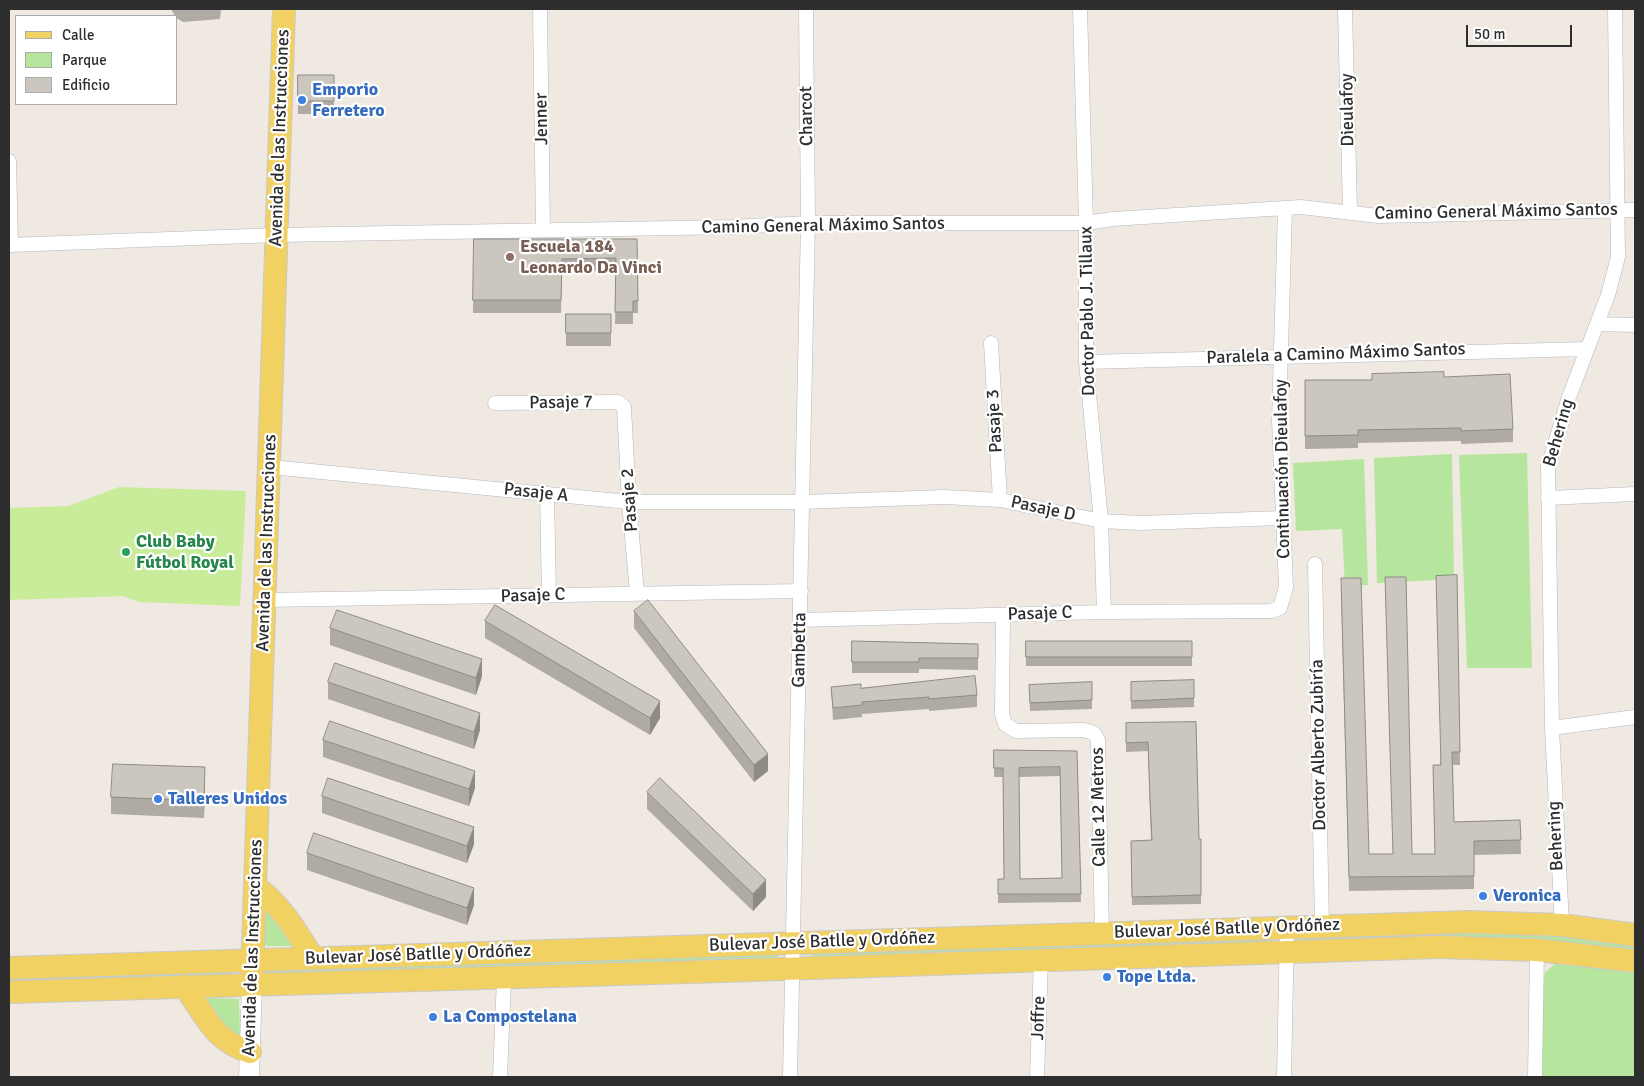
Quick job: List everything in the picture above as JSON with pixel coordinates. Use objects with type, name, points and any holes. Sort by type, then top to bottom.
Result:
[{"type":"main road","name":"Avenida de las Instrucciones","points":[[249,1077],[284,9]]},
{"type":"main road","points":[[256,887],[270,897],[287,916],[314,958]]},
{"type":"main road","name":"Bulevar José Batlle y Ordóñez","points":[[9,968],[1469,922],[1562,925],[1635,936]]},
{"type":"main road","name":"Bulevar José Batlle y Ordóñez","points":[[9,992],[252,983],[504,978],[1438,947],[1537,950],[1635,961]]},
{"type":"main road","points":[[184,986],[215,1032],[231,1045],[250,1052]]},
{"type":"street","name":"Jenner","points":[[540,9],[544,229]]},
{"type":"street","name":"Charcot","points":[[806,9],[808,223]]},
{"type":"street","name":"Doctor Pablo J. Tillaux","points":[[1080,9],[1086,223],[1086,362],[1102,521],[1104,612]]},
{"type":"street","name":"Dieulafoy","points":[[1346,9],[1350,212]]},
{"type":"street","name":"Behering","points":[[1562,925],[1552,728],[1548,467],[1554,443],[1614,276],[1618,257],[1615,9]]},
{"type":"street","points":[[9,161],[10,245]]},
{"type":"street","name":"Camino General Máximo Santos","points":[[10,245],[277,234],[732,227],[808,223],[1086,223],[1113,219],[1285,208],[1350,212],[1378,216],[1635,210]]},
{"type":"street","name":"Continuación Dieulafoy","points":[[1280,608],[1286,587],[1279,421],[1285,208]]},
{"type":"street","name":"Gambetta","points":[[790,1077],[808,223]]},
{"type":"street","points":[[1597,324],[1635,325]]},
{"type":"street","name":"Pasaje 3","points":[[991,343],[1000,500]]},
{"type":"street","name":"Paralela a Camino Máximo Santos","points":[[1086,362],[1587,349]]},
{"type":"street","name":"Pasaje 7","points":[[495,403],[618,402],[624,408]]},
{"type":"street","name":"Pasaje 2","points":[[624,408],[629,502],[638,593]]},
{"type":"street","name":"Pasaje A","points":[[270,467],[629,502],[803,502]]},
{"type":"street","points":[[548,494],[549,595]]},
{"type":"street","points":[[1548,498],[1635,494]]},
{"type":"street","name":"Pasaje D","points":[[803,502],[922,497],[1000,500],[1102,521],[1140,523],[1282,518]]},
{"type":"street","name":"Doctor Alberto Zubiría","points":[[1315,564],[1322,926]]},
{"type":"street","name":"Pasaje C","points":[[265,600],[801,591]]},
{"type":"street","name":"Pasaje C","points":[[800,620],[1104,612],[1271,612],[1280,608]]},
{"type":"street","name":"Calle 12 Metros","points":[[1003,615],[1002,714],[1006,724],[1016,730],[1084,730],[1094,733],[1098,740],[1102,933]]},
{"type":"street","points":[[1552,728],[1635,717]]},
{"type":"street","points":[[1284,1077],[1288,928]]},
{"type":"street","points":[[1535,1077],[1537,950]]},
{"type":"street","name":"Joffre","points":[[1037,1077],[1041,959]]},
{"type":"street","points":[[500,1077],[504,978]]},
{"type":"green space","points":[[1527,453],[1532,668],[1467,668],[1459,455]]},
{"type":"green space","points":[[1452,454],[1454,579],[1377,583],[1374,458]]},
{"type":"green space","points":[[1364,459],[1368,585],[1345,586],[1342,529],[1296,531],[1293,463]]},
{"type":"green space","name":"Club Baby Fútbol Royal","points":[[119,487],[246,491],[240,606],[139,602],[123,596],[9,600],[9,508],[69,506]]},
{"type":"green space","points":[[266,905],[293,946],[267,946],[264,944],[263,906]]},
{"type":"green space","points":[[1439,932],[1568,936],[1635,945],[1635,953],[1299,942],[1297,937]]},
{"type":"green space","points":[[1273,939],[1271,943],[812,957],[811,954]]},
{"type":"green space","points":[[779,955],[776,959],[265,976],[265,970]]},
{"type":"green space","points":[[1555,964],[1585,965],[1635,972],[1635,1077],[1539,1077],[1543,980],[1545,972]]},
{"type":"green space","points":[[235,970],[235,976],[9,984],[9,978]]},
{"type":"green space","points":[[209,998],[239,999],[240,1036],[233,1040],[207,1000]]},
{"type":"building","points":[[298,75],[334,75],[334,101],[298,101]]},
{"type":"building","points":[[474,239],[637,239],[638,301],[633,301],[633,312],[615,312],[616,258],[562,259],[561,300],[473,300]]},
{"type":"building","points":[[566,314],[611,314],[611,333],[566,333]]},
{"type":"building","points":[[1444,372],[1444,377],[1510,374],[1513,429],[1461,431],[1461,428],[1358,430],[1358,435],[1305,436],[1305,380],[1372,380],[1372,374]]},
{"type":"building","points":[[1457,575],[1460,752],[1452,752],[1454,822],[1520,820],[1521,840],[1474,841],[1474,876],[1349,877],[1341,578],[1361,578],[1369,854],[1393,854],[1385,577],[1406,577],[1412,854],[1435,854],[1433,765],[1441,765],[1436,576]]},
{"type":"building","points":[[648,600],[768,754],[754,765],[634,611]]},
{"type":"building","points":[[495,605],[660,701],[650,718],[485,621]]},
{"type":"building","points":[[337,610],[482,659],[476,678],[330,628]]},
{"type":"building","points":[[852,641],[978,644],[978,658],[919,658],[919,662],[852,662]]},
{"type":"building","points":[[1026,641],[1192,641],[1192,657],[1026,657]]},
{"type":"building","points":[[335,663],[480,713],[474,732],[328,682]]},
{"type":"building","points":[[975,676],[977,695],[862,702],[862,705],[833,708],[831,687],[861,684],[861,688]]},
{"type":"building","points":[[1194,680],[1194,698],[1131,701],[1131,682]]},
{"type":"building","points":[[1092,682],[1092,700],[1030,703],[1029,685]]},
{"type":"building","points":[[330,721],[475,771],[469,789],[323,740]]},
{"type":"building","points":[[1196,722],[1199,839],[1201,839],[1201,895],[1132,897],[1131,841],[1152,840],[1148,742],[1126,743],[1126,723]]},
{"type":"building","points":[[994,750],[1077,751],[1081,894],[998,894],[998,879],[1004,879],[1003,768],[994,768]],"holes":[[[1060,767],[1062,878],[1020,879],[1019,768]]]},
{"type":"building","points":[[113,764],[205,767],[204,801],[111,797]]},
{"type":"building","points":[[328,778],[474,827],[467,846],[322,796]]},
{"type":"building","points":[[660,778],[766,880],[753,894],[647,792]]},
{"type":"building","points":[[314,833],[474,888],[467,908],[307,853]]},
{"type":"place","name":"Emporio Ferretero","points":[[302,100]]},
{"type":"place","name":"Escuela 184 Leonardo Da Vinci","points":[[510,257]]},
{"type":"place","name":"Club Baby Fútbol Royal","points":[[126,552]]},
{"type":"place","name":"Talleres Unidos","points":[[158,799]]},
{"type":"place","name":"Veronica","points":[[1483,896]]},
{"type":"place","name":"Tope Ltda.","points":[[1107,977]]},
{"type":"place","name":"La Compostelana","points":[[433,1017]]}]
